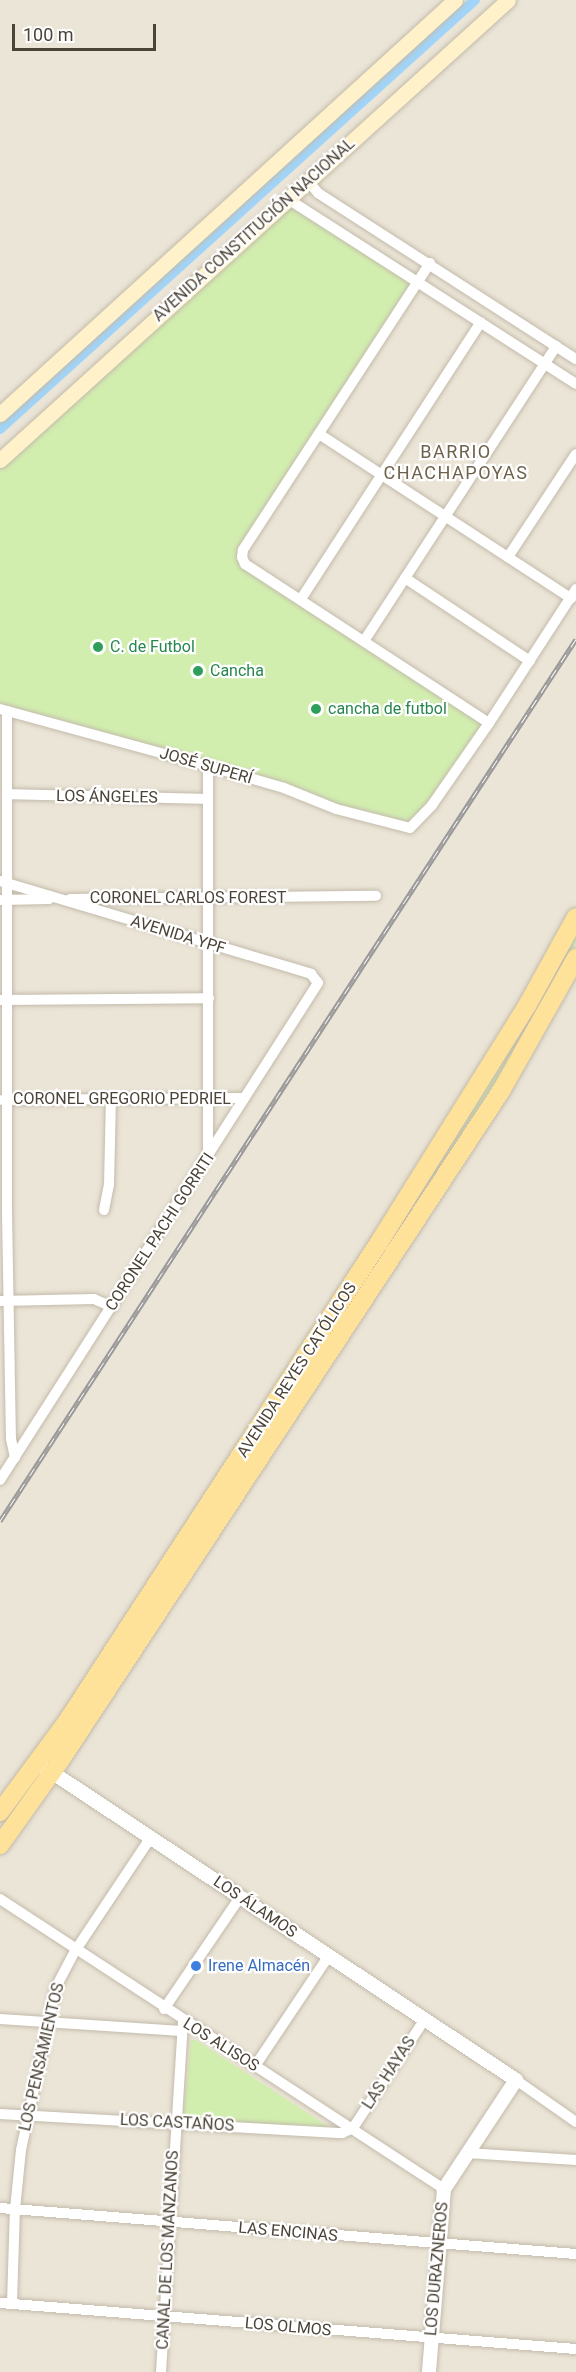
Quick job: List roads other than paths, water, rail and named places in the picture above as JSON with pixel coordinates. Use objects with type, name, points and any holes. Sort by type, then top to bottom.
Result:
[{"type":"main road","name":"AVENIDA CONSTITUCIÓN NACIONAL","points":[[0,414],[455,0]]},
{"type":"main road","name":"AVENIDA CONSTITUCIÓN NACIONAL","points":[[0,460],[508,0]]},
{"type":"main road","name":"AVENIDA REYES CATÓLICOS","points":[[0,1812],[37,1762],[381,1241],[528,1004],[576,917]]},
{"type":"main road","name":"AVENIDA REYES CATÓLICOS","points":[[0,1845],[52,1773],[501,1090],[576,958]]},
{"type":"street","points":[[308,182],[318,193],[576,359]]},
{"type":"street","points":[[288,199],[576,384]]},
{"type":"street","points":[[319,434],[508,557],[573,593],[489,723],[301,598],[245,564],[242,554],[319,434],[419,282],[430,263]]},
{"type":"street","points":[[301,598],[481,322]]},
{"type":"street","points":[[364,641],[556,346]]},
{"type":"street","points":[[508,557],[576,454]]},
{"type":"street","points":[[405,578],[530,661]]},
{"type":"street","points":[[3,710],[8,794],[4,882],[3,1000],[5,1401],[15,1458]]},
{"type":"street","name":"JOSÉ SUPERÍ","points":[[3,710],[284,788],[336,808],[410,828],[432,805],[489,723]]},
{"type":"street","points":[[208,766],[206,799],[208,1156]]},
{"type":"street","name":"LOS ÁNGELES","points":[[8,794],[206,799]]},
{"type":"street","name":"AVENIDA YPF","points":[[4,882],[311,974],[318,983]]},
{"type":"street","name":"CORONEL CARLOS FOREST","points":[[4,900],[376,896]]},
{"type":"street","name":"CORONEL PACHI GORRITI","points":[[0,1480],[318,983]]},
{"type":"street","points":[[3,1000],[208,998]]},
{"type":"street","name":"CORONEL GREGORIO PEDRIEL","points":[[4,1100],[244,1098]]},
{"type":"street","points":[[104,1210],[109,1185],[111,1100]]},
{"type":"street","points":[[5,1301],[94,1299],[112,1307]]},
{"type":"street","name":"LOS ÁLAMOS","points":[[37,1762],[576,2122]]},
{"type":"street","name":"LOS PENSAMIENTOS","points":[[12,2303],[15,2209],[26,2115],[61,1974],[151,1837]]},
{"type":"street","points":[[164,2009],[240,1898]]},
{"type":"street","name":"LOS ALISOS","points":[[0,1899],[164,2009],[183,2026],[255,2066],[444,2189]]},
{"type":"street","points":[[255,2066],[328,1957]]},
{"type":"street","points":[[0,2019],[47,2023],[183,2026]]},
{"type":"street","name":"LAS HAYAS","points":[[353,2128],[424,2019]]},
{"type":"street","name":"CANAL DE LOS MANZANOS","points":[[161,2372],[183,2026]]},
{"type":"street","name":"LOS DURAZNEROS","points":[[429,2372],[444,2189],[516,2080]]},
{"type":"street","name":"LOS CASTAÑOS","points":[[0,2114],[176,2122],[336,2134],[353,2128]]},
{"type":"street","points":[[467,2153],[576,2160]]},
{"type":"street","name":"LAS ENCINAS","points":[[0,2208],[438,2246],[576,2254]]},
{"type":"street","name":"LOS OLMOS","points":[[0,2303],[576,2349]]},
{"type":"waterway","points":[[0,429],[475,0]]},
{"type":"railway","points":[[0,1521],[576,639]]},
{"type":"place","name":"C. de Futbol","points":[[98,647]]},
{"type":"place","name":"Cancha","points":[[198,671]]},
{"type":"place","name":"cancha de futbol","points":[[316,709]]},
{"type":"place","name":"Irene Almacén","points":[[196,1966]]},
{"type":"district","name":"BARRIO CHACHAPOYAS","points":[[456,463]]}]
